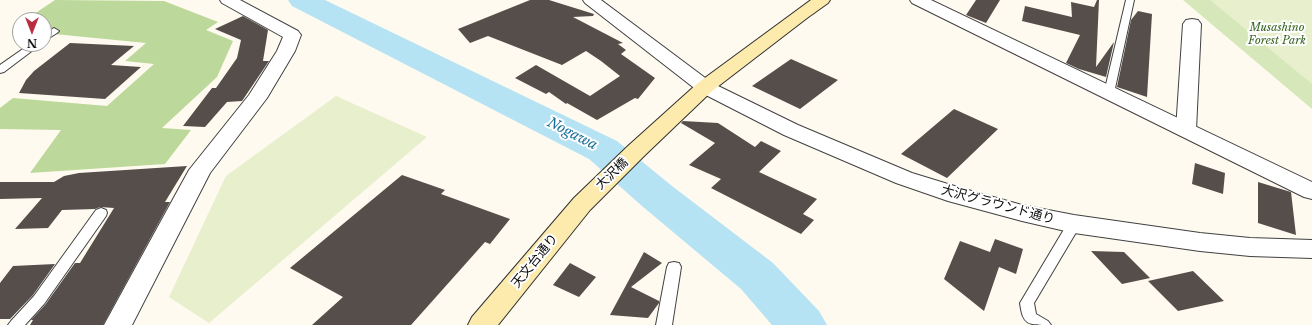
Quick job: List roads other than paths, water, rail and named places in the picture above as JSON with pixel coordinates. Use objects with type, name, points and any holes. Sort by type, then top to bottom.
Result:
[{"type":"main road","name":"大沢橋","points":[[588,197],[704,87],[790,22],[822,0]]},
{"type":"main road","name":"天文台通り","points":[[482,325],[588,197]]},
{"type":"street","points":[[118,325],[200,170],[257,98],[286,51],[292,36],[228,0]]},
{"type":"street","name":"大沢グラウンド通り","points":[[591,0],[704,87],[791,130],[904,178],[1007,209],[1074,224],[1200,242],[1250,247],[1312,249]]},
{"type":"street","points":[[918,0],[1312,191]]},
{"type":"street","points":[[1186,130],[1192,24]]},
{"type":"lane","points":[[1109,93],[1130,0]]},
{"type":"lane","points":[[0,70],[25,52]]},
{"type":"lane","points":[[16,325],[39,300],[101,213]]},
{"type":"lane","points":[[1043,325],[1029,317],[1027,303],[1074,224]]},
{"type":"lane","points":[[664,325],[674,267]]},
{"type":"waterway","name":"Nogawa","points":[[302,0],[603,150],[657,196],[757,276],[802,325]]},
{"type":"park label","name":"Musashino Forest Park","points":[[1277,34]]}]
